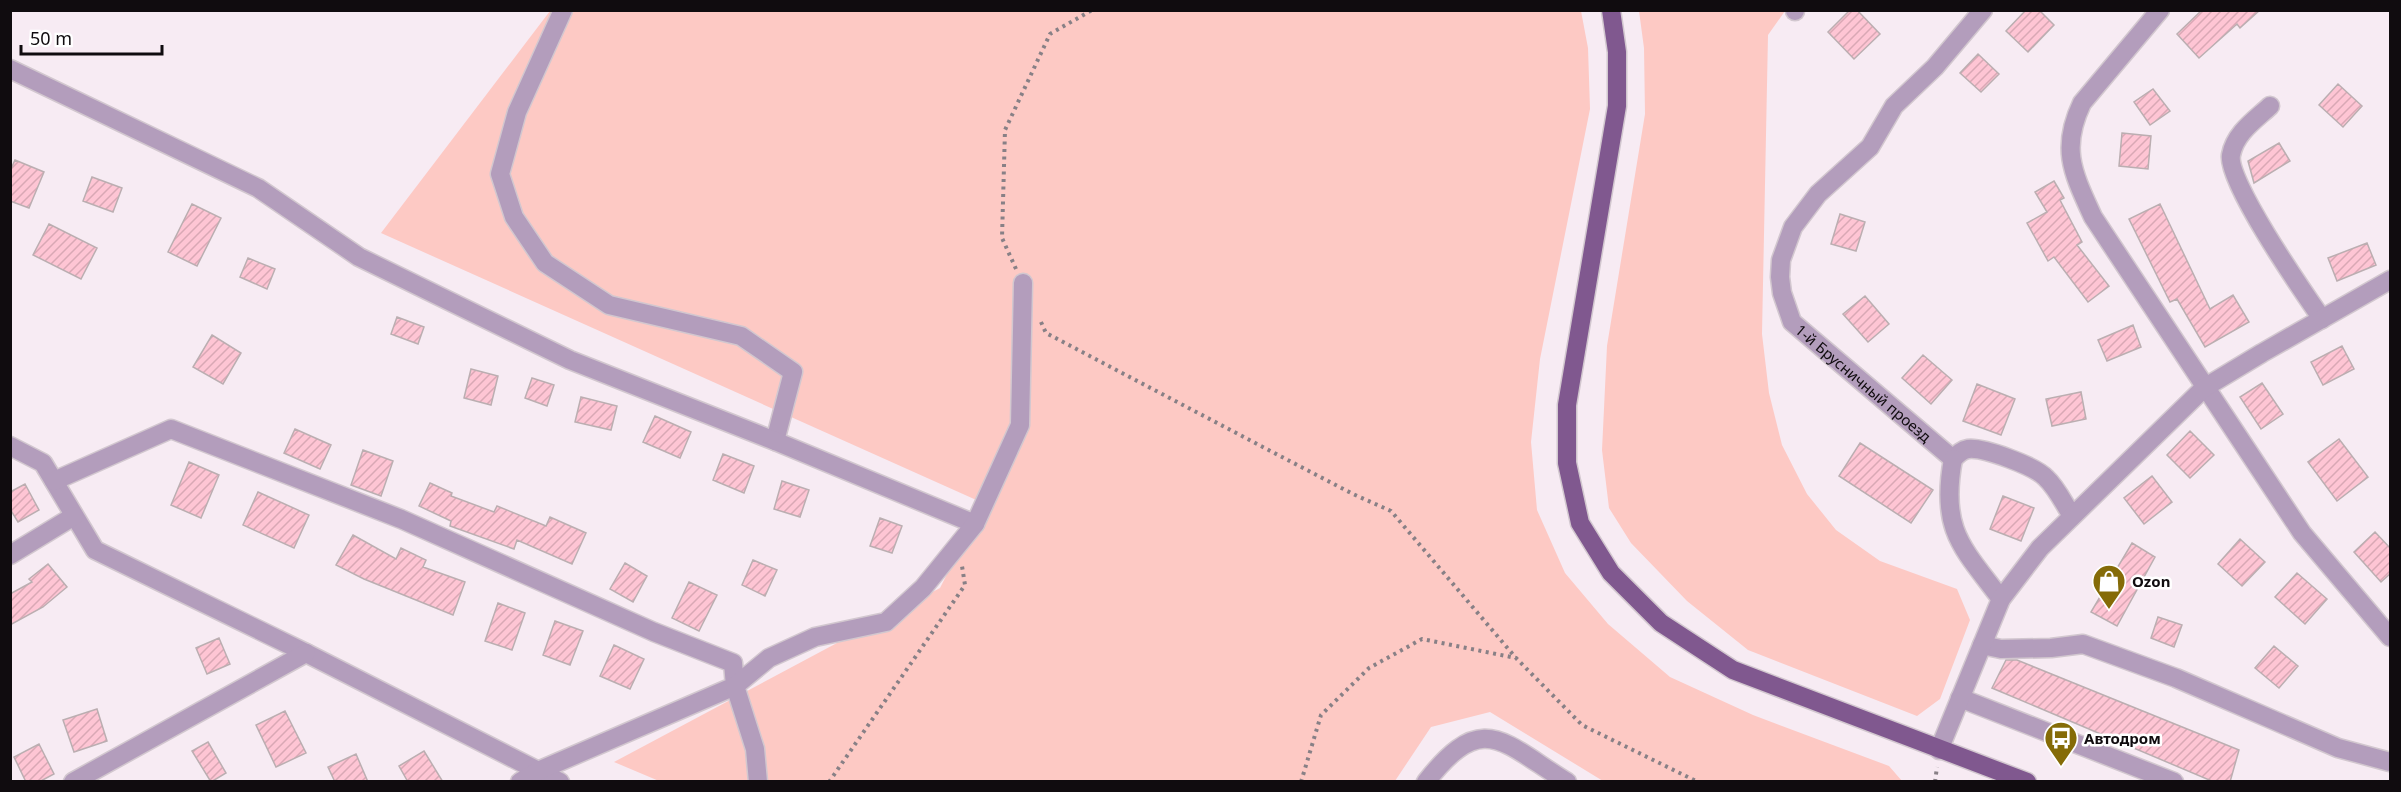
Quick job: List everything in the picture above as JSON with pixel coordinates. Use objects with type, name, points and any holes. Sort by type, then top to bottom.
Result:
[{"type":"main road","points":[[1611,10],[1617,52],[1617,106],[1567,405],[1567,463],[1580,523],[1611,573],[1661,623],[1733,670],[2027,782]]},
{"type":"street","points":[[563,10],[517,112],[500,174],[514,217],[545,263],[609,305],[741,336],[793,372],[776,441]]},
{"type":"street","name":"1-й Брусничный проезд","points":[[1953,459],[1792,322],[1782,293],[1781,260],[1793,227],[1803,212],[1826,186],[1869,147],[1894,106],[1935,67],[1983,10]]},
{"type":"street","points":[[2160,10],[2082,103],[2073,121],[2070,136],[2071,159],[2080,189],[2093,217],[2302,533],[2391,637]]},
{"type":"street","points":[[10,69],[258,188],[360,257],[570,360],[776,441],[975,524]]},
{"type":"street","points":[[2270,106],[2238,135],[2230,157],[2243,195],[2284,264],[2322,319]]},
{"type":"street","points":[[1939,750],[2001,600],[2040,548],[2204,388],[2391,280]]},
{"type":"street","points":[[520,782],[538,771],[735,686],[769,658],[815,637],[886,622],[923,588],[975,524],[1020,425],[1023,283]]},
{"type":"street","points":[[54,481],[171,429],[401,519],[654,632],[733,663],[735,686],[755,749],[758,782]]},
{"type":"street","points":[[10,446],[43,463],[94,550],[306,653],[560,782]]},
{"type":"street","points":[[2001,600],[1962,547],[1954,532],[1951,522],[1949,481],[1953,459],[1961,451],[1976,449],[1996,454],[2041,474],[2047,478],[2072,516]]},
{"type":"street","points":[[10,555],[74,516]]},
{"type":"street","points":[[1982,645],[2001,649],[2084,644],[2176,678],[2338,748],[2391,762]]},
{"type":"street","points":[[73,782],[306,653]]},
{"type":"street","points":[[1960,698],[2174,782]]},
{"type":"street","points":[[1426,782],[1444,758],[1468,741],[1483,737],[1497,739],[1567,782]]},
{"type":"street","points":[[1439,782],[1460,756],[1478,746],[1498,744],[1519,753]]},
{"type":"path","points":[[1023,283],[1002,238],[1005,130],[1050,34],[1092,10]]},
{"type":"path","points":[[1037,313],[1046,333],[1258,446],[1391,511],[1516,658],[1582,725],[1698,782]]},
{"type":"path","points":[[830,782],[964,585],[961,555],[952,551]]},
{"type":"path","points":[[1301,782],[1321,715],[1369,668],[1422,639],[1516,658]]},
{"type":"shaded area","points":[[550,11],[1581,11],[1588,48],[1590,109],[1540,359],[1531,442],[1537,510],[1565,573],[1608,624],[1670,677],[1753,715],[1889,766],[1902,781],[1603,781],[1490,712],[1431,727],[1395,781],[659,781],[614,762],[940,588],[983,503],[381,233]]},
{"type":"shaded area","points":[[1639,11],[1785,11],[1768,35],[1762,334],[1769,393],[1782,445],[1807,494],[1836,530],[1880,561],[1957,589],[1970,620],[1940,699],[1917,716],[1748,650],[1687,601],[1631,543],[1609,508],[1602,450],[1607,346],[1645,114],[1644,48]]},
{"type":"building","points":[[1850,10],[1857,10],[1880,34],[1854,59],[1828,32]]},
{"type":"building","points":[[2026,10],[2039,10],[2054,25],[2028,52],[2006,31]]},
{"type":"building","points":[[2202,10],[2260,10],[2240,28],[2237,24],[2199,58],[2177,34]]},
{"type":"building","points":[[1978,54],[1999,74],[1981,92],[1960,73]]},
{"type":"building","points":[[2338,84],[2362,106],[2343,127],[2319,105]]},
{"type":"building","points":[[2153,89],[2170,111],[2150,125],[2134,102]]},
{"type":"building","points":[[2122,133],[2151,136],[2148,169],[2119,166]]},
{"type":"building","points":[[2279,143],[2290,161],[2254,183],[2248,161]]},
{"type":"building","points":[[15,160],[44,172],[29,208],[10,201],[10,171]]},
{"type":"building","points":[[92,177],[122,188],[113,212],[83,201]]},
{"type":"building","points":[[2054,181],[2064,198],[2060,200],[2082,242],[2077,245],[2109,286],[2088,302],[2054,257],[2048,261],[2027,223],[2047,212],[2035,192]]},
{"type":"building","points":[[192,204],[221,218],[197,266],[168,252]]},
{"type":"building","points":[[2160,204],[2210,309],[2233,295],[2249,322],[2205,347],[2177,299],[2170,302],[2129,219]]},
{"type":"building","points":[[1840,214],[1865,222],[1856,251],[1831,244]]},
{"type":"building","points":[[49,224],[97,248],[81,279],[33,255]]},
{"type":"building","points":[[2367,243],[2376,265],[2337,281],[2328,258]]},
{"type":"building","points":[[248,258],[275,269],[267,289],[240,277]]},
{"type":"building","points":[[1865,296],[1889,324],[1868,342],[1843,314]]},
{"type":"building","points":[[397,317],[424,327],[418,344],[391,334]]},
{"type":"building","points":[[2133,325],[2141,347],[2107,361],[2098,340]]},
{"type":"building","points":[[212,335],[241,353],[223,384],[193,367]]},
{"type":"building","points":[[2342,346],[2354,369],[2323,385],[2311,362]]},
{"type":"building","points":[[1923,355],[1952,380],[1931,404],[1902,378]]},
{"type":"building","points":[[471,369],[498,376],[491,405],[464,398]]},
{"type":"building","points":[[532,378],[554,385],[547,406],[525,398]]},
{"type":"building","points":[[2262,383],[2283,414],[2261,429],[2240,397]]},
{"type":"building","points":[[1977,384],[2015,399],[2001,435],[1963,421]]},
{"type":"building","points":[[2081,392],[2086,419],[2052,426],[2046,399]]},
{"type":"building","points":[[581,397],[617,406],[611,430],[575,422]]},
{"type":"building","points":[[655,416],[691,432],[680,458],[643,442]]},
{"type":"building","points":[[295,429],[331,445],[320,469],[284,453]]},
{"type":"building","points":[[2190,431],[2214,455],[2190,478],[2167,455]]},
{"type":"building","points":[[2339,439],[2368,477],[2337,501],[2308,462]]},
{"type":"building","points":[[1860,443],[1933,490],[1911,523],[1839,476]]},
{"type":"building","points":[[363,450],[393,461],[381,496],[351,485]]},
{"type":"building","points":[[723,454],[754,466],[744,493],[713,480]]},
{"type":"building","points":[[189,462],[219,475],[201,518],[171,505]]},
{"type":"building","points":[[2152,476],[2172,502],[2144,524],[2124,498]]},
{"type":"building","points":[[782,481],[809,490],[800,517],[774,509]]},
{"type":"building","points":[[430,483],[452,493],[451,496],[494,512],[497,506],[546,526],[550,517],[586,533],[572,564],[517,540],[514,549],[450,526],[451,521],[419,506]]},
{"type":"building","points":[[25,484],[39,510],[18,522],[10,509],[10,492]]},
{"type":"building","points":[[258,492],[309,515],[294,548],[243,525]]},
{"type":"building","points":[[2003,496],[2034,508],[2021,541],[1990,529]]},
{"type":"building","points":[[880,518],[902,526],[892,553],[870,546]]},
{"type":"building","points":[[2375,532],[2391,549],[2391,573],[2381,582],[2354,552]]},
{"type":"building","points":[[353,535],[396,559],[401,548],[426,560],[423,567],[465,582],[453,615],[364,579],[336,565]]},
{"type":"building","points":[[2240,539],[2265,562],[2242,586],[2218,564]]},
{"type":"building","points":[[2132,543],[2155,557],[2117,626],[2091,612]]},
{"type":"building","points":[[753,560],[777,570],[765,596],[742,585]]},
{"type":"building","points":[[625,563],[647,576],[633,602],[610,589]]},
{"type":"building","points":[[48,564],[67,587],[43,607],[10,625],[10,594],[32,582],[29,579]]},
{"type":"building","points":[[2297,573],[2327,599],[2305,624],[2275,597]]},
{"type":"building","points":[[689,582],[717,595],[699,631],[672,618]]},
{"type":"building","points":[[498,603],[525,613],[512,650],[485,641]]},
{"type":"building","points":[[2158,617],[2182,625],[2174,647],[2151,638]]},
{"type":"building","points":[[555,621],[583,631],[570,665],[543,655]]},
{"type":"building","points":[[219,638],[230,664],[207,674],[196,648]]},
{"type":"building","points":[[614,645],[644,659],[630,689],[600,676]]},
{"type":"building","points":[[2274,646],[2298,666],[2279,688],[2255,668]]},
{"type":"building","points":[[2006,660],[2017,660],[2239,750],[2230,782],[2214,782],[1992,688]]},
{"type":"building","points":[[97,709],[107,741],[74,752],[63,720]]},
{"type":"building","points":[[285,711],[306,753],[276,767],[256,725]]},
{"type":"building","points":[[208,742],[226,773],[211,782],[192,751]]},
{"type":"building","points":[[39,744],[54,774],[39,782],[26,782],[14,757]]},
{"type":"building","points":[[424,751],[443,782],[408,782],[399,766]]},
{"type":"building","points":[[356,754],[368,782],[335,782],[328,767]]},
{"type":"place","name":"Ozon","points":[[2109,610]]},
{"type":"place","name":"Автодром","points":[[2061,767]]}]
